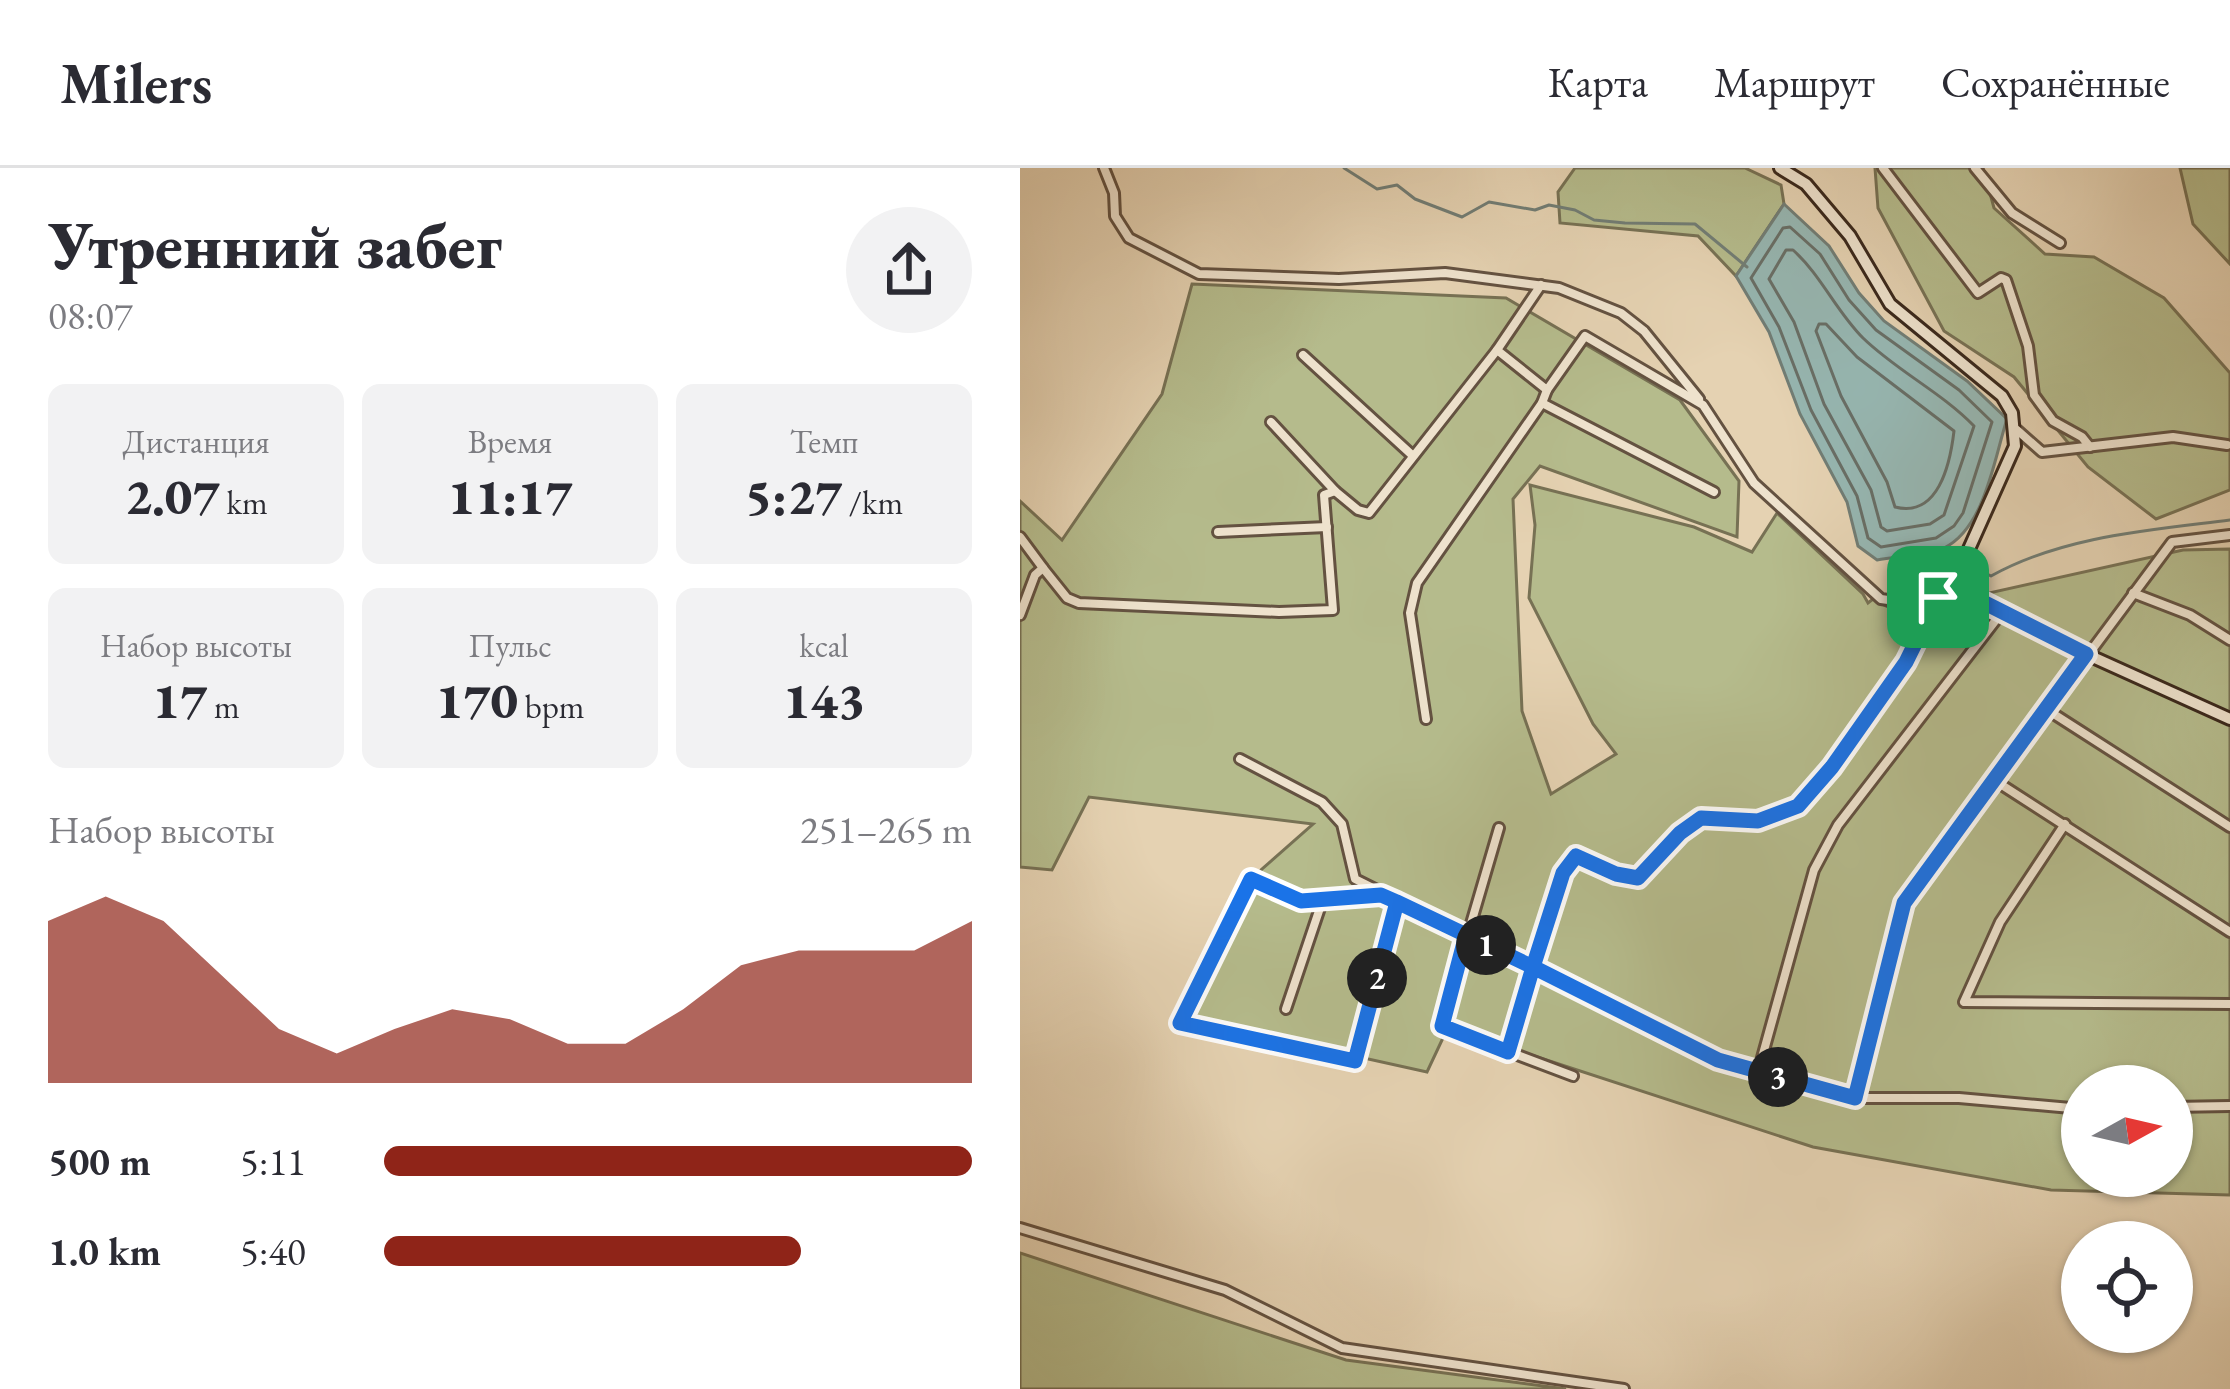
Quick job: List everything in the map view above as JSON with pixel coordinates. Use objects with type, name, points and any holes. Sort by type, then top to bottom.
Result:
[{"type":"street","points":[[1104,168],[1114,193],[1115,216],[1129,238],[1199,274],[1339,279],[1444,274],[1541,285],[1622,313],[1644,331],[1703,405],[1754,483],[1881,599],[1981,601]]},
{"type":"street","points":[[1780,168],[1806,184],[1850,236],[1890,304],[2002,396],[2017,430],[2042,452],[2173,437],[2227,445]]},
{"type":"street","points":[[1883,168],[1978,293],[2001,278],[2006,280],[2028,346],[2034,395],[2053,421],[2090,447]]},
{"type":"street","points":[[1975,168],[2012,213],[2060,243]]},
{"type":"street","points":[[1271,422],[1335,491],[1369,513],[1497,350],[1541,285]]},
{"type":"street","points":[[1426,719],[1410,613],[1417,584],[1585,336],[1703,405]]},
{"type":"street","points":[[1497,350],[1547,390]]},
{"type":"street","points":[[1303,355],[1412,455]]},
{"type":"street","points":[[1542,404],[1714,492]]},
{"type":"street","points":[[1508,1052],[1563,873],[1576,856],[1638,878],[1680,833],[1701,818],[1758,821],[1798,806],[1832,767],[1906,662],[1950,573],[1970,549],[2004,475],[2017,430]]},
{"type":"street","points":[[1020,537],[1067,598],[1079,603],[1333,610],[1324,495],[1335,491]]},
{"type":"street","points":[[1218,532],[1327,527]]},
{"type":"street","points":[[1855,1098],[1904,903],[2172,542],[2230,535]]},
{"type":"street","points":[[1020,615],[1035,574],[1042,568]]},
{"type":"street","points":[[1950,573],[1981,601],[2002,612],[2230,719]]},
{"type":"street","points":[[2133,593],[2190,615],[2230,640]]},
{"type":"street","points":[[1758,1072],[1814,870],[1838,825],[2002,612]]},
{"type":"street","points":[[2046,709],[2230,827]]},
{"type":"street","points":[[1240,759],[1322,802],[1342,824],[1355,879],[1718,1060],[1855,1098],[1959,1098],[2061,1106]]},
{"type":"street","points":[[1994,780],[2230,932]]},
{"type":"street","points":[[2065,824],[2000,922],[1964,1002],[2230,1004]]},
{"type":"street","points":[[1499,828],[1442,1026],[1574,1076]]},
{"type":"street","points":[[1381,895],[1301,901],[1251,879],[1180,1023],[1355,1061],[1397,902]]},
{"type":"street","points":[[1286,1009],[1323,899]]},
{"type":"street","points":[[2193,1107],[2230,1106]]},
{"type":"street","points":[[1020,1228],[1225,1290],[1342,1348],[1624,1389]]},
{"type":"green space","points":[[1575,168],[1745,168],[1781,185],[1784,204],[1736,276],[1698,236],[1560,223],[1558,192]]},
{"type":"green space","points":[[1875,168],[1983,168],[1994,208],[2045,254],[2094,257],[2164,298],[2230,373],[2230,490],[2156,519],[2088,467],[2014,377],[1944,331],[1878,208]]},
{"type":"green space","points":[[2180,168],[2230,168],[2230,264],[2193,224]]},
{"type":"green space","points":[[1192,284],[1506,298],[1680,400],[1739,481],[1737,537],[1540,466],[1513,499],[1522,711],[1551,794],[1616,754],[1593,724],[1529,598],[1535,525],[1530,485],[1694,527],[1752,552],[1777,513],[1868,603],[1873,599],[1888,607],[1919,608],[1921,616],[1894,672],[1944,603],[2183,550],[2230,549],[2230,1195],[2193,1194],[2193,1065],[2061,1065],[2061,1190],[2051,1190],[1813,1147],[1519,1051],[1450,1023],[1427,1072],[1188,1019],[1261,870],[1313,824],[1089,797],[1052,870],[1020,867],[1020,501],[1062,540],[1162,394]]},
{"type":"green space","points":[[1020,1253],[1346,1360],[1566,1389],[1020,1389]]},
{"type":"water","points":[[1784,204],[1829,246],[1859,293],[1884,321],[1967,381],[2007,419],[1979,509],[1958,538],[1944,548],[1877,560],[1858,546],[1847,502],[1800,414],[1769,332],[1736,276]]},
{"type":"waterway","points":[[1344,168],[1377,189],[1397,185],[1415,199],[1462,217],[1489,202],[1535,210],[1549,205],[1594,220],[1695,224],[1747,267]]},
{"type":"waterway","points":[[1970,557],[1979,570],[1991,576],[2077,543],[2230,520]]},
{"type":"route","points":[[1938,597],[1906,662],[1832,767],[1798,806],[1758,821],[1701,818],[1680,833],[1638,878],[1576,856],[1563,873],[1533,967],[1397,902],[1381,895],[1301,901],[1251,879],[1180,1023],[1355,1061],[1397,902],[1466,935],[1442,1026],[1508,1052],[1533,967],[1718,1060],[1855,1098],[1904,903],[2086,654],[1981,601],[1950,573],[1938,597]]}]
